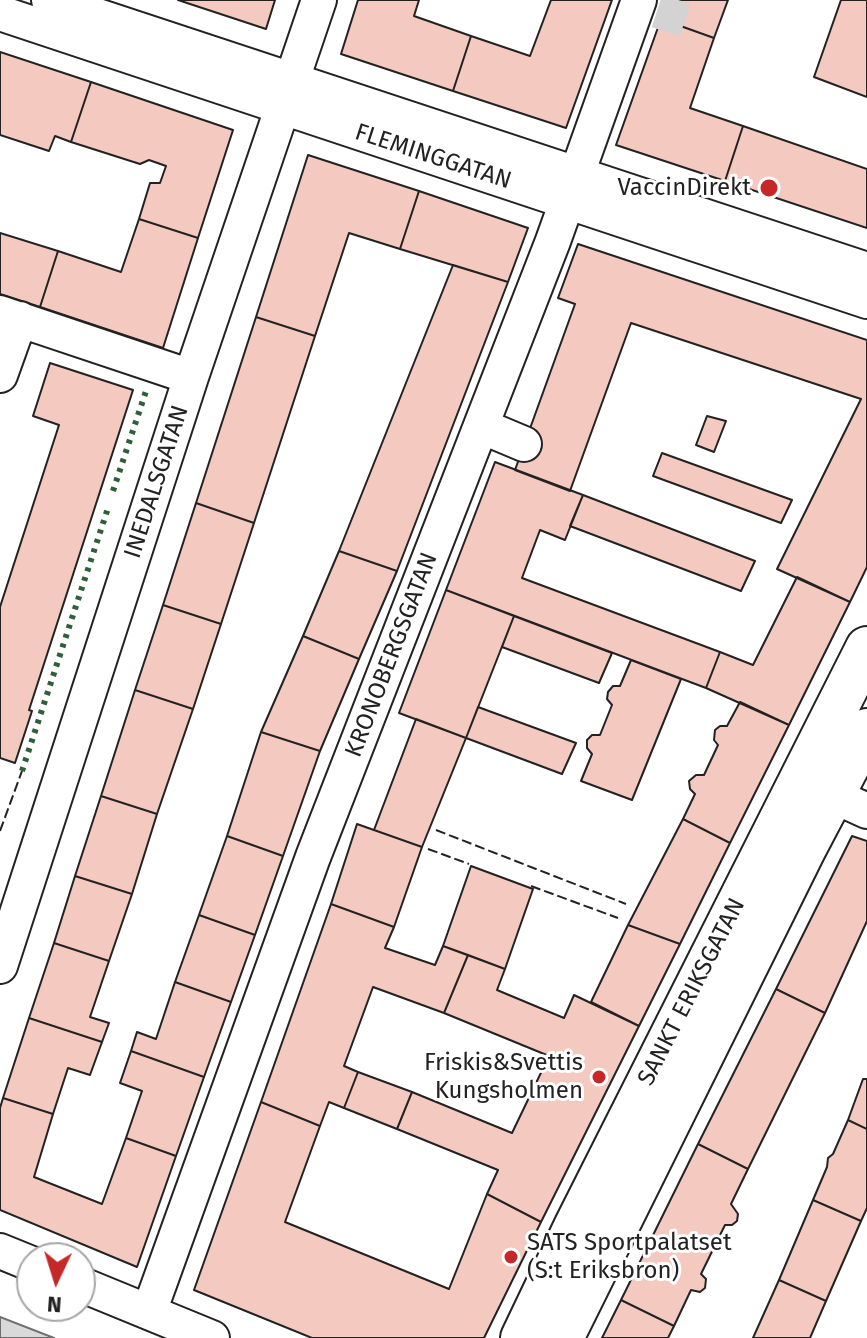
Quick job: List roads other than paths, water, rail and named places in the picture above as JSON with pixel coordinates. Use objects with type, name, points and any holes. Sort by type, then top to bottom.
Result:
[{"type":"main road","name":"SANKT ERIKSGATAN","points":[[522,1338],[867,648]]},
{"type":"main road","name":"SANKT ERIKSGATAN","points":[[562,1338],[850,803],[867,730]]},
{"type":"street","name":"FLEMINGGATAN","points":[[49,0],[289,94]]},
{"type":"street","name":"INEDALSGATAN","points":[[1,960],[191,377],[319,0]]},
{"type":"street","name":"KRONOBERGSGATAN","points":[[149,1312],[313,857],[644,5]]},
{"type":"street","name":"FLEMINGGATAN","points":[[0,13],[289,94],[571,188],[867,301]]},
{"type":"street","name":"FLEMINGGATAN","points":[[571,188],[867,270]]},
{"type":"street","points":[[0,375],[10,316],[191,377]]},
{"type":"street","points":[[481,426],[524,444]]},
{"type":"street","points":[[96,1290],[212,1338]]},
{"type":"tunnel","points":[[657,11],[685,20]]},
{"type":"place","name":"VaccinDirekt","points":[[769,188]]},
{"type":"place","name":"Friskis&Svettis Kungsholmen","points":[[599,1077]]},
{"type":"place","name":"SATS Sportpalatset (S:t Eriksbron)","points":[[511,1257]]}]
